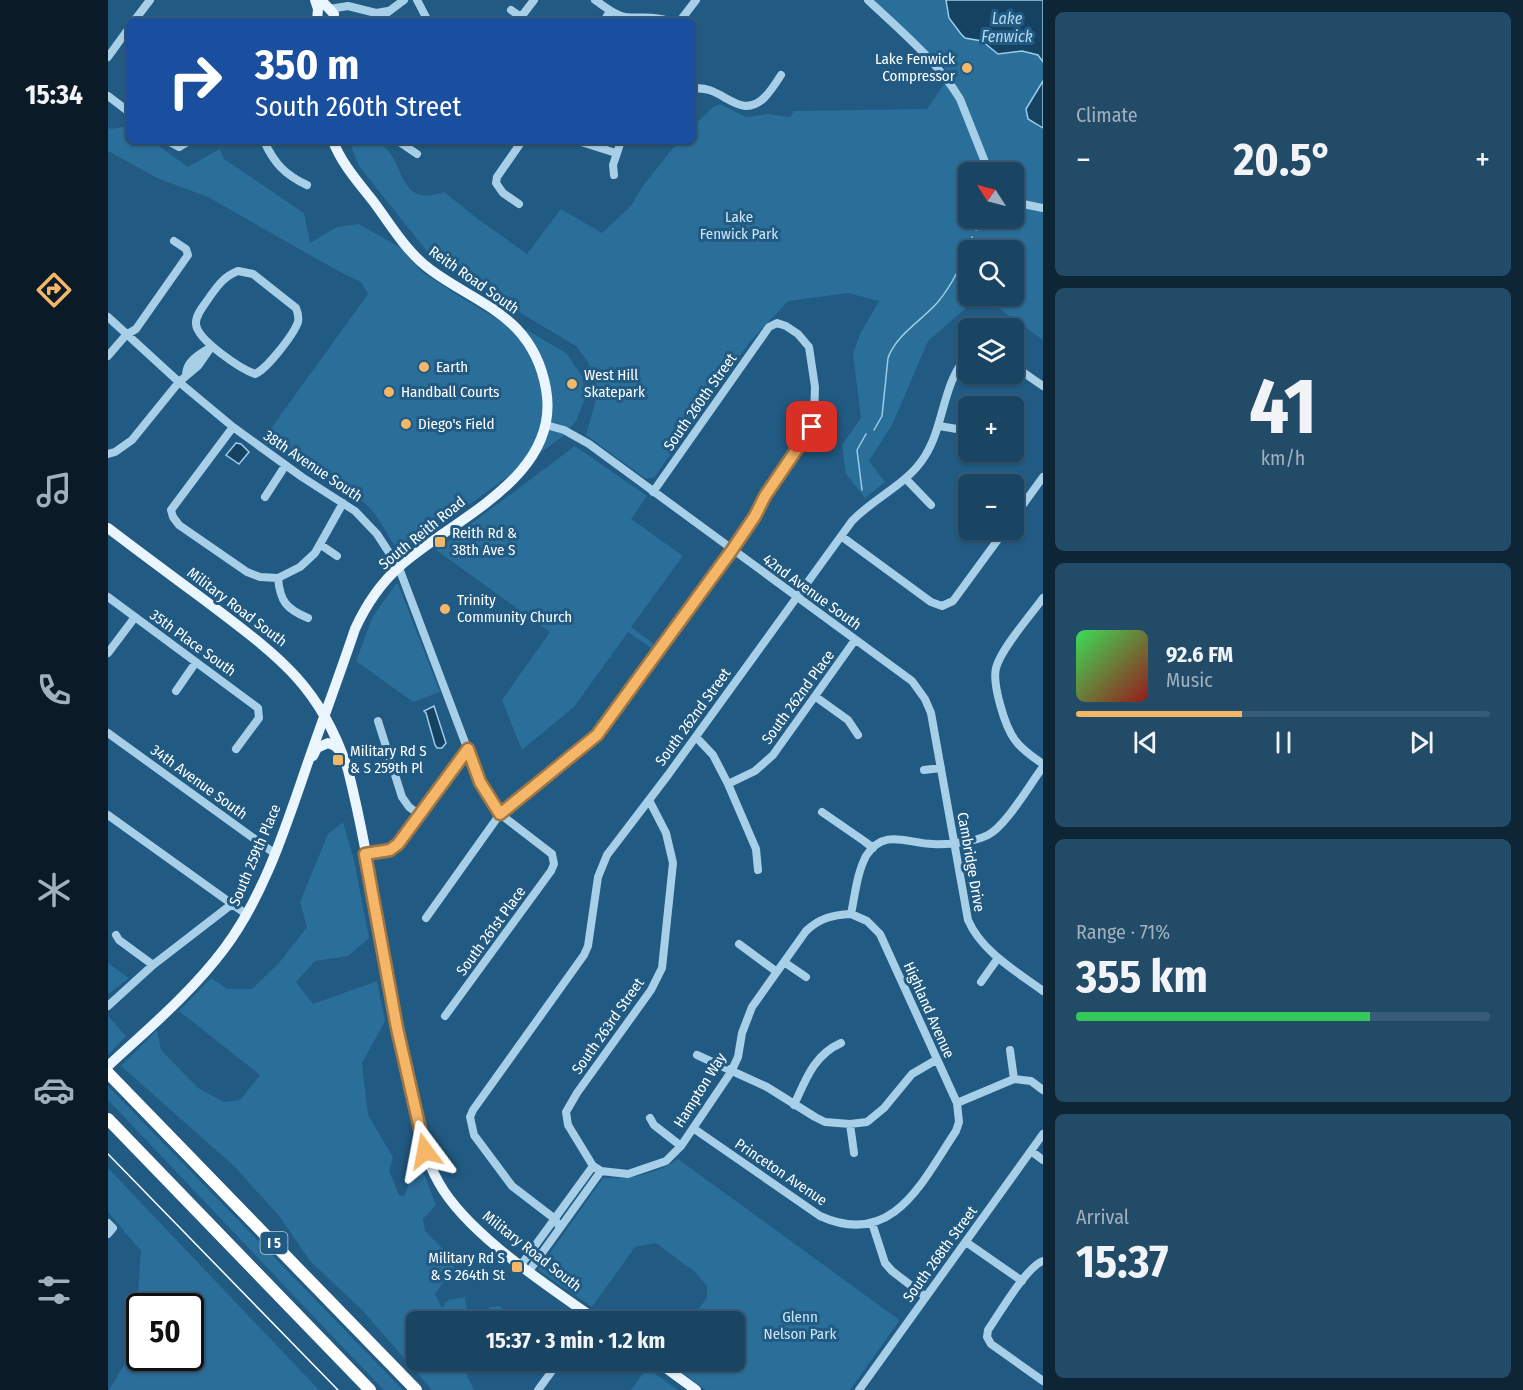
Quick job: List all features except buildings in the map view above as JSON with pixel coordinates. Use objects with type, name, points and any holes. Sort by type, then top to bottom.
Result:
[{"type":"highway","name":"I 5","points":[[108,1074],[416,1390]]},
{"type":"highway","name":"I 5","points":[[108,1119],[370,1390]]},
{"type":"main road","points":[[318,11],[334,14],[333,18]]},
{"type":"main road","name":"Reith Road South","points":[[335,144],[405,245],[432,271],[504,317],[523,335],[533,349],[542,369],[548,397],[546,425]]},
{"type":"main road","name":"South Reith Road","points":[[325,714],[365,608],[376,591],[399,567],[519,475],[532,456],[546,425]]},
{"type":"main road","name":"Military Road South","points":[[108,528],[266,646],[301,681],[325,714],[343,754],[352,787],[397,1028],[425,1151],[439,1183],[460,1211],[486,1237],[582,1311]]},
{"type":"main road","points":[[301,681],[322,693],[329,690],[339,675]]},
{"type":"main road","name":"South 259th Place","points":[[108,1066],[168,1011],[199,978],[224,949],[246,914],[274,853],[325,714]]},
{"type":"main road","points":[[305,772],[317,748],[321,745],[332,744],[343,754]]},
{"type":"main road","points":[[670,1371],[696,1390]]},
{"type":"street","points":[[136,18],[150,0]]},
{"type":"street","points":[[380,18],[404,0]]},
{"type":"street","points":[[417,0],[426,18]]},
{"type":"street","points":[[520,18],[534,0]]},
{"type":"street","points":[[595,0],[610,11],[626,17],[658,18]]},
{"type":"street","points":[[682,18],[696,0]]},
{"type":"street","points":[[868,0],[928,58],[954,89],[985,162]]},
{"type":"street","points":[[318,11],[348,6],[376,13],[388,11]]},
{"type":"street","points":[[335,18],[341,13],[356,8]]},
{"type":"street","points":[[511,10],[518,18]]},
{"type":"street","points":[[606,18],[610,11]]},
{"type":"street","points":[[108,57],[126,32]]},
{"type":"street","points":[[696,88],[711,89],[741,106],[751,106],[765,97],[781,75]]},
{"type":"street","points":[[108,96],[126,110]]},
{"type":"street","points":[[266,144],[280,168],[292,178],[307,185]]},
{"type":"street","points":[[402,144],[417,154]]},
{"type":"street","points":[[519,204],[503,193],[495,183],[520,144]]},
{"type":"street","points":[[588,144],[616,153]]},
{"type":"street","points":[[614,175],[613,165],[620,144]]},
{"type":"street","points":[[1024,204],[1043,208]]},
{"type":"street","points":[[108,356],[126,335],[136,329],[188,255],[186,249],[174,241]]},
{"type":"street","points":[[238,271],[253,274],[296,308],[297,325],[267,367],[255,374],[212,346],[195,323],[198,315],[226,276],[238,271]]},
{"type":"street","name":"38th Avenue South","points":[[108,317],[179,382],[233,426],[285,465],[364,518],[377,534],[399,567],[480,782],[500,814]]},
{"type":"street","name":"South 260th Street","points":[[653,492],[769,327],[777,323],[790,328],[807,344],[811,355],[815,387],[812,427],[732,550]]},
{"type":"street","points":[[108,454],[132,440],[186,374],[193,372],[212,346]]},
{"type":"street","name":"South 262nd Street","points":[[555,1219],[512,1186],[474,1135],[470,1117],[476,1104],[584,955],[588,946],[598,877],[607,855],[862,510],[906,479],[924,458],[939,426],[954,374],[958,369]]},
{"type":"street","points":[[1024,373],[1043,386]]},
{"type":"street","name":"42nd Avenue South","points":[[546,425],[564,430],[589,444],[912,681],[925,699],[931,713]]},
{"type":"street","points":[[233,426],[171,510],[172,517],[179,525],[247,572],[260,577],[278,578],[307,561],[321,544],[343,503]]},
{"type":"street","points":[[939,426],[958,429]]},
{"type":"street","points":[[265,497],[285,465]]},
{"type":"street","points":[[1024,503],[1043,477]]},
{"type":"street","points":[[906,479],[932,505]]},
{"type":"street","points":[[841,537],[922,596],[938,605],[946,605],[953,601],[998,540]]},
{"type":"street","points":[[321,544],[337,556]]},
{"type":"street","points":[[426,918],[500,814],[597,735],[732,550]]},
{"type":"street","points":[[278,578],[279,593],[284,602],[308,618]]},
{"type":"street","name":"35th Place South","points":[[108,597],[255,704],[260,712],[255,724],[236,749]]},
{"type":"street","points":[[851,914],[863,865],[873,848],[892,838],[934,844],[984,837],[997,828],[1043,766],[1012,737],[995,680],[996,668],[1002,657],[1043,598]]},
{"type":"street","points":[[108,653],[135,617]]},
{"type":"street","name":"South 262nd Place","points":[[728,784],[755,771],[773,755],[855,640]]},
{"type":"street","points":[[176,691],[196,662]]},
{"type":"street","points":[[816,697],[848,720],[858,735]]},
{"type":"street","name":"Cambridge Drive","points":[[931,713],[968,920],[976,936],[995,955],[1043,991]]},
{"type":"street","points":[[378,721],[402,797],[407,805],[420,815]]},
{"type":"street","name":"34th Avenue South","points":[[108,733],[274,853]]},
{"type":"street","points":[[696,737],[713,755],[728,784],[756,849],[758,870]]},
{"type":"street","points":[[365,854],[394,847],[468,749]]},
{"type":"street","points":[[924,770],[941,768]]},
{"type":"street","name":"South 263rd Street","points":[[597,1168],[566,1119],[567,1107],[651,990],[662,968],[673,863],[666,833],[649,800]]},
{"type":"street","points":[[822,812],[873,848]]},
{"type":"street","name":"South 261st Place","points":[[445,1016],[554,864],[554,859],[548,850],[500,814]]},
{"type":"street","points":[[108,815],[246,914]]},
{"type":"street","points":[[108,1006],[153,965],[232,904]]},
{"type":"street","name":"Hampton Way","points":[[597,1168],[628,1174],[638,1173],[666,1161],[681,1146],[731,1072],[738,1057],[742,1034],[752,1007],[806,931],[815,922],[832,915],[851,914]]},
{"type":"street","name":"Highland Avenue","points":[[851,914],[867,921],[880,934],[957,1103],[959,1122],[956,1131],[909,1199],[891,1215],[872,1223]]},
{"type":"street","points":[[116,935],[119,940],[153,965]]},
{"type":"street","points":[[739,944],[777,972]]},
{"type":"street","points":[[981,982],[995,955]]},
{"type":"street","points":[[784,962],[806,977]]},
{"type":"street","points":[[794,1104],[816,1061],[841,1043]]},
{"type":"street","points":[[1010,1050],[1014,1079]]},
{"type":"street","points":[[697,1055],[761,1085],[825,1122],[850,1125],[867,1122],[884,1108],[912,1074],[936,1060]]},
{"type":"street","points":[[957,1103],[1014,1079],[1031,1081],[1043,1090]]},
{"type":"street","points":[[650,1118],[654,1125],[681,1146]]},
{"type":"street","points":[[850,1125],[854,1153]]},
{"type":"street","name":"Princeton Avenue","points":[[693,1128],[820,1216],[842,1224],[872,1223]]},
{"type":"street","name":"South 268th Street","points":[[859,1390],[1043,1134]]},
{"type":"street","points":[[1031,1151],[1043,1160]]},
{"type":"street","points":[[525,1268],[555,1219],[597,1168]]},
{"type":"street","points":[[525,1268],[560,1228],[597,1168]]},
{"type":"street","points":[[555,1219],[560,1228]]},
{"type":"street","points":[[108,1223],[113,1228],[108,1234]]},
{"type":"street","points":[[872,1223],[885,1263],[926,1297]]},
{"type":"street","points":[[966,1242],[1022,1281]]},
{"type":"street","points":[[1039,1263],[1022,1281],[988,1330],[987,1337],[991,1344],[1042,1379]]},
{"type":"street","points":[[538,1390],[552,1371]]},
{"type":"green space","name":"Lake Fenwick Park","points":[[874,0],[1043,0],[1043,340],[1024,326],[1024,318],[1012,318],[996,306],[1024,306],[1024,240],[958,240],[958,306],[968,306],[928,341],[892,425],[869,461],[885,482],[865,498],[846,474],[842,445],[861,418],[853,354],[860,334],[879,301],[848,293],[788,301],[748,344],[654,478],[645,478],[586,435],[596,400],[595,381],[588,362],[576,346],[519,312],[509,301],[439,263],[429,254],[359,166],[350,144],[380,144],[394,159],[409,188],[417,194],[428,195],[444,192],[527,254],[561,209],[602,233],[631,206],[642,187],[676,144],[696,144],[696,124],[713,107],[720,104],[746,117],[768,114],[790,117],[794,111],[927,109],[951,74]]},
{"type":"green space","points":[[126,126],[126,144],[156,144],[188,167],[220,149],[224,159],[304,213],[310,243],[337,227],[359,224],[401,248],[422,272],[459,296],[499,320],[520,326],[566,353],[582,376],[585,398],[576,421],[562,437],[406,551],[400,552],[366,504],[359,499],[359,504],[264,443],[264,438],[368,294],[361,282],[208,197],[159,179],[108,151],[108,127],[111,129]]},
{"type":"green space","points":[[575,446],[647,496],[631,519],[683,556],[631,627],[654,644],[651,648],[628,632],[574,707],[522,750],[502,700],[550,632],[436,550]]},
{"type":"green space","points":[[398,584],[440,692],[413,702],[356,661],[373,616]]},
{"type":"green space","points":[[343,822],[354,860],[369,938],[348,956],[315,961],[296,982],[313,1004],[377,981],[385,1021],[362,1063],[368,1115],[393,1157],[389,1171],[399,1195],[404,1196],[413,1175],[421,1166],[436,1205],[423,1219],[425,1231],[445,1251],[461,1254],[435,1294],[442,1308],[448,1300],[465,1297],[467,1311],[406,1311],[406,1360],[362,1310],[310,1261],[280,1217],[234,1166],[121,1066],[157,1030],[161,1050],[198,1088],[224,1102],[240,1100],[260,1075],[179,1011],[211,978],[227,989],[252,989],[279,963],[307,927],[300,902],[328,834]]},
{"type":"green space","points":[[108,963],[129,978],[108,994]]},
{"type":"green space","points":[[108,1016],[126,1036],[108,1055]]},
{"type":"green space","points":[[108,1086],[403,1390],[384,1390],[108,1100]]},
{"type":"green space","name":"Glenn Nelson Park","points":[[678,1159],[898,1319],[899,1321],[850,1390],[706,1390],[680,1371],[745,1371],[745,1311],[698,1311],[707,1297],[707,1286],[695,1272],[656,1243],[635,1247],[592,1307],[538,1270],[603,1178],[642,1175]]},
{"type":"green space","points":[[108,1168],[319,1390],[109,1390],[126,1362],[126,1371],[204,1371],[204,1293],[138,1293],[141,1251],[108,1212]]},
{"type":"green space","points":[[501,1306],[501,1311],[487,1311],[490,1307]]},
{"type":"green space","points":[[415,1371],[466,1371],[474,1390],[432,1390]]},
{"type":"green space","points":[[645,1371],[651,1371],[678,1390],[631,1390]]},
{"type":"water","name":"Lake Fenwick","points":[[946,0],[1043,0],[1043,62],[1038,55],[1022,51],[998,54],[982,41],[965,38],[949,18]]},
{"type":"water","name":"Lake Fenwick","points":[[1043,81],[1043,128],[1028,119],[1026,109]]},
{"type":"water","points":[[236,443],[241,444],[249,452],[239,464],[226,455]]},
{"type":"water","points":[[434,706],[446,743],[442,748],[437,748],[435,745],[424,711]]},
{"type":"waterway","points":[[874,430],[882,416],[888,358],[892,350],[903,335],[931,310],[948,288],[972,237]]},
{"type":"waterway","points":[[862,490],[857,450],[866,434]]},
{"type":"tram line","points":[[108,1154],[338,1390]]},
{"type":"place","name":"Lake Fenwick Compressor","points":[[967,68]]},
{"type":"place","name":"Earth","points":[[424,367]]},
{"type":"place","name":"West Hill Skatepark","points":[[572,384]]},
{"type":"place","name":"Handball Courts","points":[[389,392]]},
{"type":"place","name":"Diego's Field","points":[[406,424]]},
{"type":"place","name":"Reith Rd & 38th Ave S","points":[[440,542]]},
{"type":"place","name":"Trinity Community Church","points":[[445,609]]},
{"type":"place","name":"Military Rd S & S 259th Pl","points":[[338,760]]},
{"type":"place","name":"Military Rd S & S 264th St","points":[[517,1267]]},
{"type":"route","points":[[425,1151],[397,1028],[365,854],[390,850],[398,844],[468,749],[480,782],[500,814],[597,735],[732,550],[812,427]]}]
